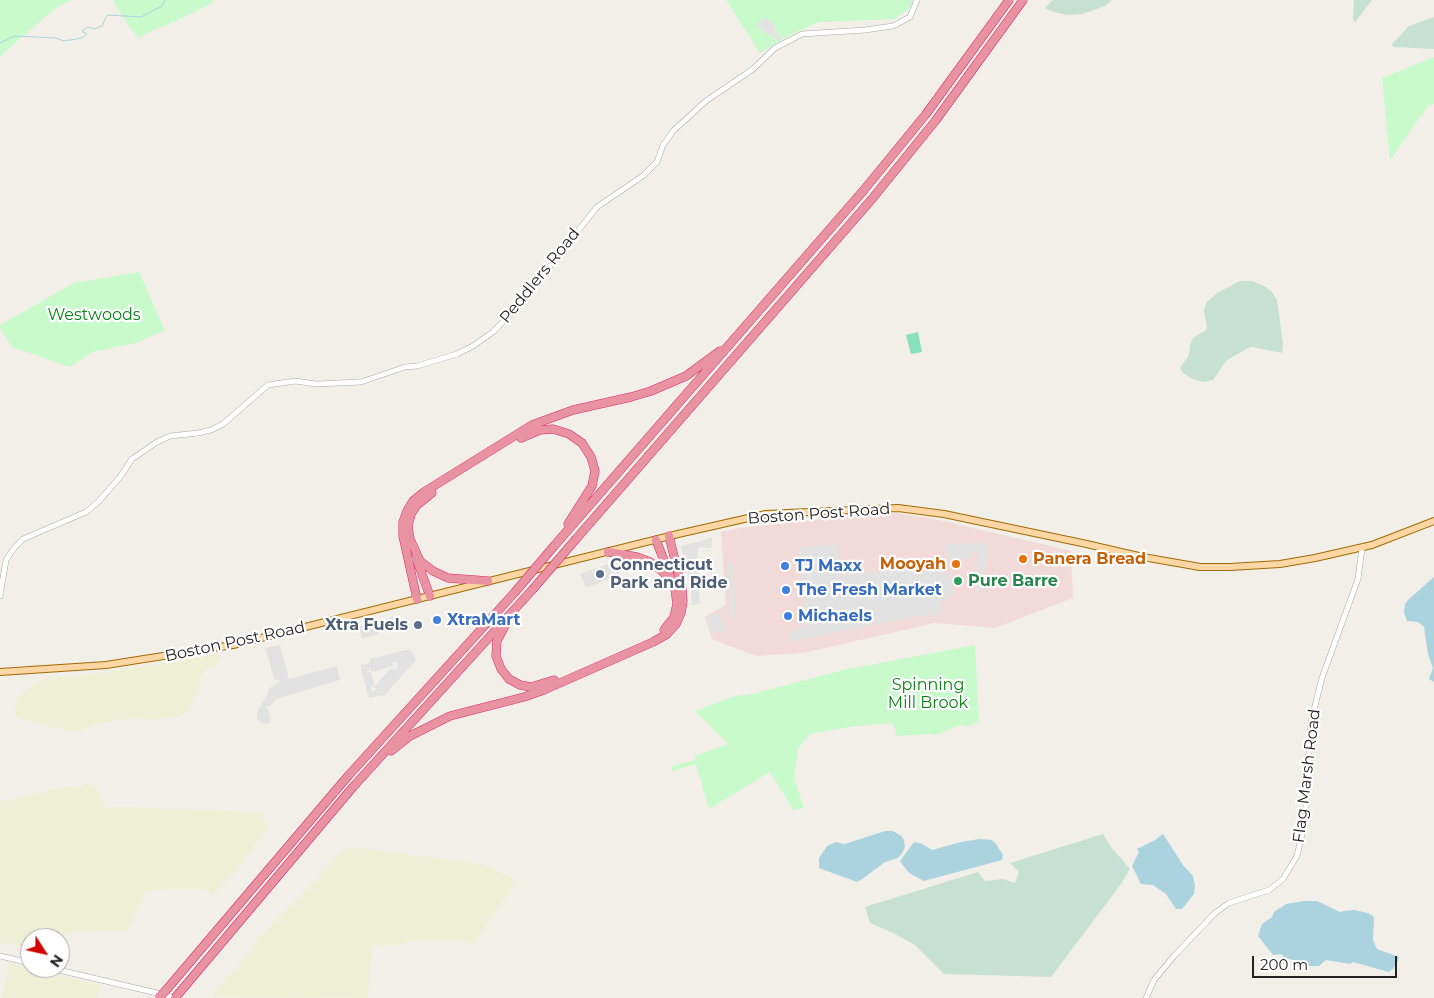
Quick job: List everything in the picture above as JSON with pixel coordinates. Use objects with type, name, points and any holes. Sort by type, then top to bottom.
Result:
[{"type":"highway","points":[[159,998],[348,776],[515,592],[863,191],[919,122],[1009,0]]},
{"type":"highway","points":[[178,996],[353,787],[533,589],[872,200],[936,120],[1023,0]]},
{"type":"highway","points":[[418,599],[403,536],[403,522],[413,501],[424,492],[532,425],[573,410],[651,391],[686,376],[733,340]]},
{"type":"highway","points":[[430,596],[410,539],[408,526],[411,514],[426,497],[528,434],[540,430],[553,429],[568,434],[582,443],[591,456],[595,471],[592,486],[554,546]]},
{"type":"highway","points":[[353,787],[410,736],[430,725],[450,716],[505,703],[544,690],[667,634],[676,624],[681,613],[683,601],[682,589],[669,536]]},
{"type":"highway","points":[[410,539],[420,561],[433,571],[448,578],[488,581]]},
{"type":"highway","points":[[533,589],[504,626],[497,641],[496,656],[501,669],[509,679],[520,685],[531,687],[546,684],[666,629],[674,617],[677,604],[675,589],[656,540]]},
{"type":"highway","points":[[608,552],[637,557],[650,562],[668,577],[675,589]]},
{"type":"main road","name":"Boston Post Road","points":[[0,672],[106,665],[233,646],[732,520],[766,514],[898,508],[944,514],[1143,557],[1200,567],[1230,568],[1280,564],[1362,548],[1434,521]]},
{"type":"street","name":"Peddlers Road","points":[[0,596],[6,560],[23,539],[86,512],[98,502],[132,459],[157,442],[170,436],[198,433],[217,427],[240,411],[268,385],[295,381],[316,384],[361,382],[405,367],[417,366],[457,354],[473,346],[493,332],[518,306],[597,207],[644,175],[657,162],[663,145],[674,130],[706,101],[753,69],[775,48],[802,34],[865,30],[893,26],[910,17],[917,0]]},
{"type":"street","name":"Flag Marsh Road","points":[[1146,998],[1154,980],[1214,913],[1229,903],[1269,890],[1283,879],[1297,856],[1305,821],[1311,722],[1330,654],[1358,579],[1362,548]]},
{"type":"street","points":[[0,956],[20,961]]},
{"type":"street","points":[[70,972],[178,996]]},
{"type":"shaded area","points":[[766,18],[774,24],[775,31],[782,38],[779,41],[772,35],[767,35],[757,25],[759,21]]},
{"type":"shaded area","points":[[896,513],[939,520],[1071,551],[1073,598],[995,628],[935,623],[803,653],[756,656],[712,639],[705,617],[726,605],[721,532],[739,528]]},
{"type":"shaded area","points":[[712,538],[711,548],[698,548],[697,568],[700,604],[692,605],[691,587],[681,546]]},
{"type":"shaded area","points":[[978,542],[985,544],[989,551],[980,593],[977,593],[975,582],[978,554],[973,552],[971,558],[949,560],[948,555],[945,555],[944,544]]},
{"type":"shaded area","points":[[838,544],[841,575],[944,567],[944,574],[951,574],[953,595],[949,595],[942,603],[941,615],[918,616],[789,642],[788,632],[806,627],[799,547]]},
{"type":"shaded area","name":"Connecticut Park and Ride","points":[[616,561],[620,575],[586,588],[580,574]]},
{"type":"shaded area","points":[[733,563],[736,618],[734,619],[730,614],[727,564]]},
{"type":"shaded area","points":[[720,613],[726,631],[710,633],[706,617]]},
{"type":"shaded area","points":[[399,615],[402,628],[385,632],[383,628],[379,630],[379,634],[362,638],[359,626]]},
{"type":"shaded area","points":[[280,645],[289,679],[337,666],[340,680],[276,699],[270,706],[266,707],[271,723],[264,724],[257,720],[257,712],[269,688],[280,682],[278,679],[275,680],[265,648]]},
{"type":"shaded area","points":[[410,649],[416,660],[383,697],[380,695],[369,698],[360,665],[370,663],[370,659]],"holes":[[[396,662],[398,665],[394,670],[391,668],[374,687],[376,691],[372,691],[371,687],[374,685],[371,672],[367,673],[370,668],[372,672],[393,666],[392,663]]]},
{"type":"green space","points":[[0,0],[72,0],[52,11],[0,56]]},
{"type":"green space","points":[[113,0],[215,0],[211,4],[138,38]]},
{"type":"green space","points":[[726,0],[913,0],[909,9],[895,19],[818,22],[788,36],[760,53]],"holes":[[[768,19],[775,27],[775,31],[782,38],[779,41],[772,35],[762,31]]]},
{"type":"green space","points":[[1053,0],[1112,0],[1105,6],[1082,14],[1067,15],[1045,8]]},
{"type":"green space","points":[[1354,0],[1372,0],[1355,22],[1353,18]]},
{"type":"green space","points":[[1434,17],[1434,49],[1394,47],[1392,44],[1409,26]]},
{"type":"green space","points":[[1434,57],[1434,104],[1428,106],[1390,160],[1382,78]]},
{"type":"green space","name":"Westwoods","points":[[139,272],[165,330],[136,343],[92,352],[70,367],[12,347],[0,328],[0,325],[74,283]]},
{"type":"green space","points":[[1240,281],[1252,281],[1264,286],[1271,291],[1277,300],[1283,344],[1282,353],[1252,347],[1226,361],[1213,380],[1204,382],[1192,379],[1183,373],[1180,368],[1189,355],[1193,338],[1206,330],[1204,310],[1207,302],[1217,293]]},
{"type":"green space","points":[[918,332],[922,352],[911,354],[906,335]]},
{"type":"green space","name":"Spinning Mill Brook","points":[[975,645],[979,722],[968,726],[960,725],[935,735],[897,736],[893,723],[854,726],[810,734],[798,749],[794,778],[804,808],[793,810],[770,772],[709,809],[696,764],[672,771],[672,766],[695,760],[695,756],[728,744],[695,711],[735,696],[753,694],[843,670]]},
{"type":"green space","points":[[221,655],[216,664],[205,670],[201,677],[198,692],[190,711],[172,719],[167,717],[151,720],[135,718],[94,724],[84,730],[74,732],[23,720],[16,715],[15,705],[22,693],[45,678],[77,676],[201,656]]},
{"type":"green space","points":[[85,783],[93,784],[98,789],[105,807],[262,813],[268,828],[236,871],[212,895],[204,889],[146,890],[127,931],[70,932],[70,928],[20,928],[20,946],[0,943],[0,802],[46,791],[70,787],[78,788]]},
{"type":"green space","points":[[1103,834],[1111,847],[1130,869],[1121,884],[1051,977],[944,974],[915,945],[870,923],[865,907],[978,872],[985,881],[1003,879],[1015,883],[1019,872],[1010,863]]},
{"type":"green space","points":[[346,846],[481,864],[517,880],[474,944],[458,940],[412,940],[399,945],[372,946],[368,998],[212,997],[267,928],[306,890]]},
{"type":"green space","points":[[10,963],[20,965],[20,978],[70,978],[100,985],[97,998],[2,998]]},
{"type":"water","points":[[1434,577],[1434,682],[1429,679],[1433,668],[1428,654],[1424,627],[1418,622],[1407,621],[1404,612],[1405,604],[1409,599]]},
{"type":"water","points":[[885,831],[893,831],[901,836],[905,847],[898,858],[885,862],[861,880],[857,882],[819,868],[819,858],[827,846],[836,842],[848,843]]},
{"type":"water","points":[[1163,834],[1183,865],[1193,876],[1194,894],[1182,909],[1176,909],[1166,894],[1153,885],[1141,884],[1132,866],[1139,852],[1137,849]]},
{"type":"water","points":[[979,839],[992,840],[1003,855],[1002,860],[924,881],[909,873],[900,861],[914,842],[932,850]]},
{"type":"water","points":[[1317,901],[1340,912],[1354,910],[1368,913],[1374,917],[1373,940],[1377,949],[1399,957],[1396,966],[1389,972],[1353,962],[1350,964],[1326,960],[1319,966],[1299,966],[1293,960],[1285,958],[1281,954],[1273,955],[1258,936],[1262,924],[1272,917],[1274,912],[1286,904]]},
{"type":"waterway","points":[[0,43],[14,36],[56,38],[64,41],[82,38],[87,34],[82,31],[88,27],[94,29],[102,26],[107,15],[141,17],[162,6],[165,0]]},
{"type":"place","name":"Panera Bread","points":[[1023,559]]},
{"type":"place","name":"Mooyah","points":[[956,564]]},
{"type":"place","name":"TJ Maxx","points":[[785,566]]},
{"type":"place","name":"Connecticut Park and Ride","points":[[600,574]]},
{"type":"place","name":"Pure Barre","points":[[958,581]]},
{"type":"place","name":"The Fresh Market","points":[[786,590]]},
{"type":"place","name":"Michaels","points":[[788,616]]},
{"type":"place","name":"XtraMart","points":[[437,620]]},
{"type":"place","name":"Xtra Fuels","points":[[418,625]]}]
